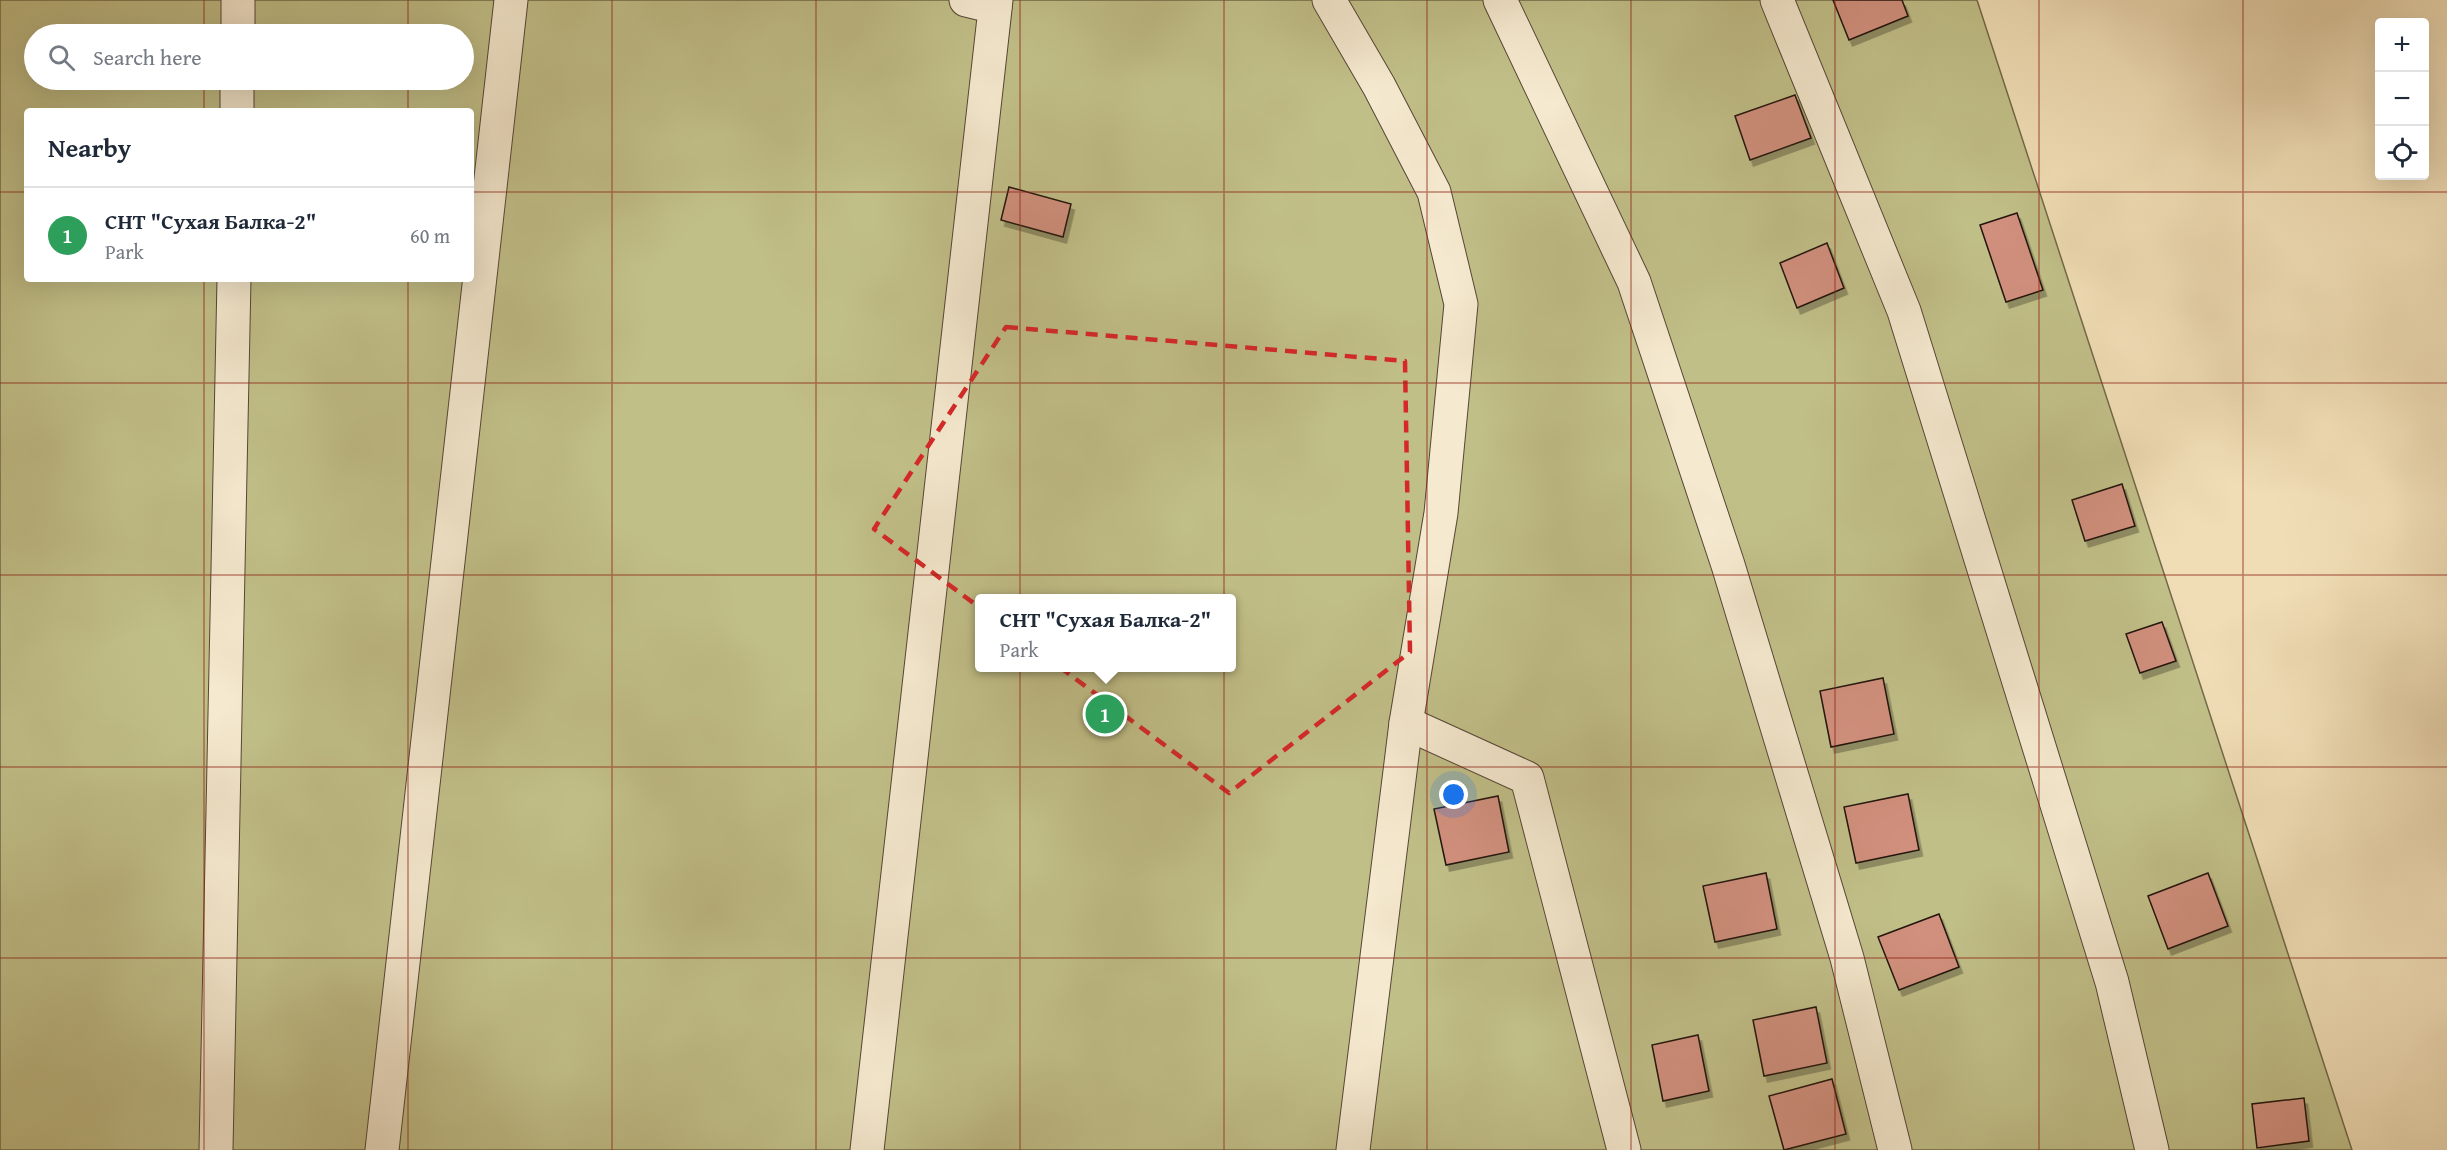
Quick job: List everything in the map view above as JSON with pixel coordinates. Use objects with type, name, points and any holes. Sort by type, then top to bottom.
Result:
[{"type":"lane","points":[[238,0],[238,24]]},
{"type":"lane","points":[[382,1150],[511,0]]},
{"type":"lane","points":[[1329,0],[1379,86],[1434,192],[1461,304],[1441,513],[1406,723],[1353,1150]]},
{"type":"lane","points":[[1500,0],[1634,282],[1728,565],[1844,946],[1895,1150]]},
{"type":"lane","points":[[1777,0],[1904,311],[2112,982],[2151,1150]]},
{"type":"lane","points":[[867,1150],[986,2]]},
{"type":"lane","points":[[237,90],[237,108]]},
{"type":"lane","points":[[216,1150],[230,561],[234,282]]},
{"type":"lane","points":[[1406,723],[1527,778],[1624,1150]]},
{"type":"highlighted area","points":[[1006,327],[1405,361],[1410,652],[1229,793],[874,529]]},
{"type":"shaded area","points":[[0,0],[1977,0],[2352,1150],[0,1150]]},
{"type":"building","points":[[1833,0],[1902,0],[1908,16],[1849,40]]},
{"type":"building","points":[[1795,95],[1811,138],[1750,160],[1735,116]]},
{"type":"building","points":[[1009,187],[1071,204],[1063,237],[1001,220]]},
{"type":"building","points":[[2017,213],[2043,290],[2006,302],[1980,225]]},
{"type":"building","points":[[1827,243],[1844,288],[1797,308],[1780,263]]},
{"type":"building","points":[[2122,484],[2135,526],[2085,541],[2072,500]]},
{"type":"building","points":[[2162,622],[2176,661],[2140,673],[2126,634]]},
{"type":"building","points":[[1883,678],[1894,734],[1831,747],[1820,691]]},
{"type":"building","points":[[1908,794],[1919,850],[1856,863],[1844,807]]},
{"type":"building","points":[[1498,796],[1509,852],[1446,865],[1434,809]]},
{"type":"building","points":[[1766,873],[1777,929],[1715,942],[1703,886]]},
{"type":"building","points":[[2208,873],[2228,926],[2168,949],[2148,896]]},
{"type":"building","points":[[1939,914],[1959,967],[1899,990],[1878,937]]},
{"type":"building","points":[[1816,1007],[1827,1063],[1764,1076],[1753,1020]]},
{"type":"building","points":[[1698,1035],[1709,1091],[1663,1101],[1652,1045]]},
{"type":"building","points":[[1832,1079],[1846,1134],[1784,1150],[1769,1096]]},
{"type":"building","points":[[2304,1098],[2309,1141],[2257,1148],[2252,1104]]},
{"type":"place","name":"СНТ \"Сухая Балка-2\"","points":[[1105,714]]}]
